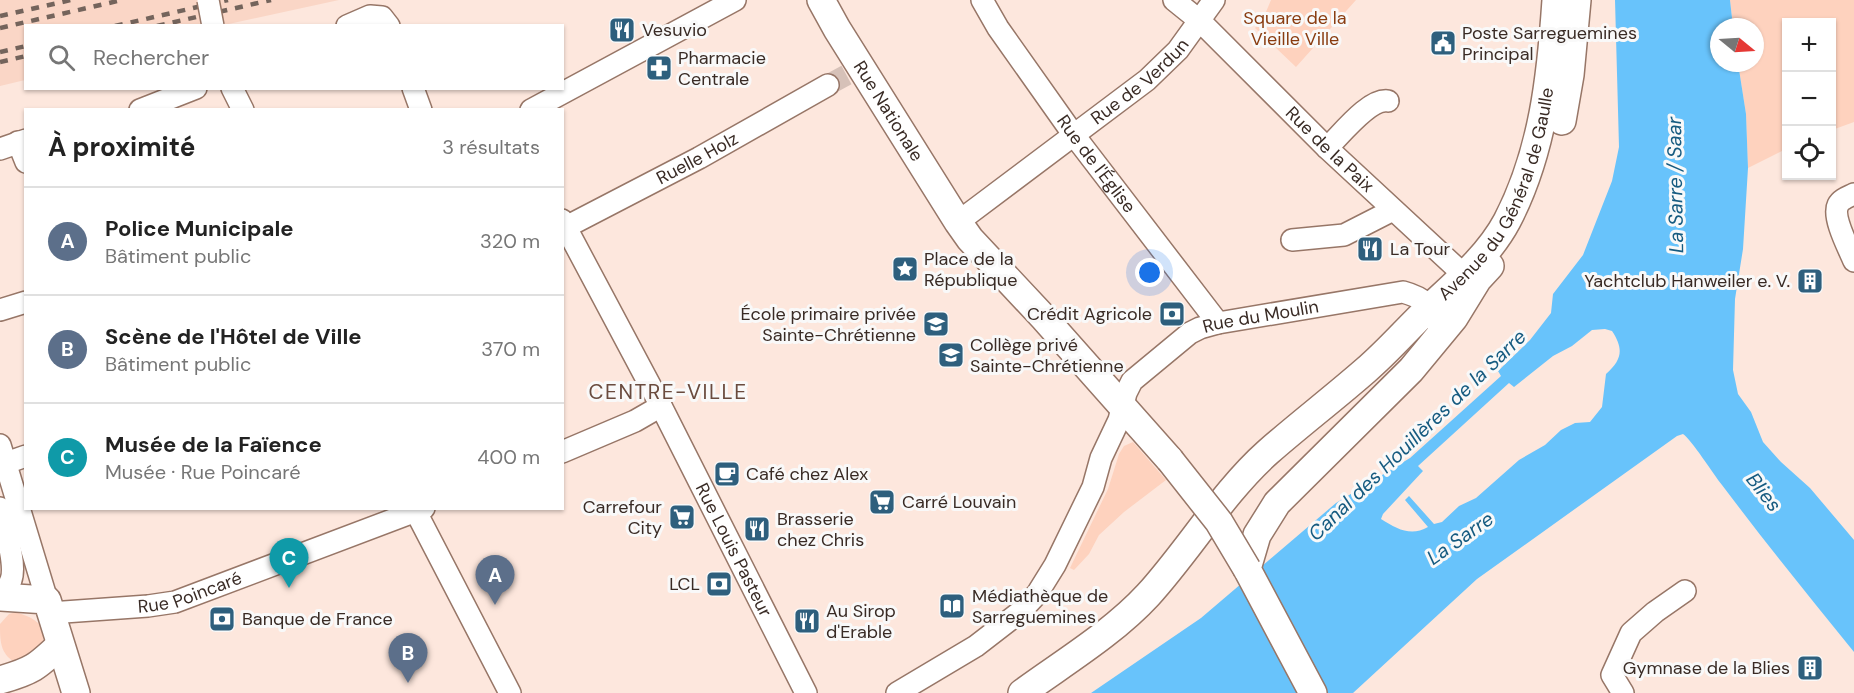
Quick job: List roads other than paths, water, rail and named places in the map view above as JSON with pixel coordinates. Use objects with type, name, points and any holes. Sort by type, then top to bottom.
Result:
[{"type":"main road","name":"Rue Nationale","points":[[821,0],[856,70],[970,239],[1123,407]]},
{"type":"main road","name":"Avenue du Général de Gaulle","points":[[1437,322],[1463,274],[1497,237],[1519,196],[1538,141],[1545,109],[1554,43],[1556,0]]},
{"type":"main road","name":"Avenue du Général de Gaulle","points":[[1437,322],[1515,236],[1532,207],[1555,148],[1565,104],[1577,0]]},
{"type":"main road","points":[[1247,569],[1257,535],[1277,503],[1411,370],[1437,322]]},
{"type":"main road","points":[[1022,693],[1127,616],[1147,596],[1241,481],[1267,453],[1368,368],[1437,322]]},
{"type":"main road","points":[[1044,693],[1100,654],[1136,625],[1162,600],[1250,493],[1285,458],[1390,375],[1437,322]]},
{"type":"main road","points":[[1123,407],[1207,505],[1247,569],[1313,693]]},
{"type":"main road","points":[[0,598],[49,606],[76,693]]},
{"type":"main road","points":[[5,681],[36,668],[60,645]]},
{"type":"street","points":[[208,0],[213,24]]},
{"type":"street","points":[[535,108],[735,0]]},
{"type":"street","name":"Rue de l'Église","points":[[982,0],[1010,46],[1073,134],[1218,323]]},
{"type":"street","name":"Rue de la Paix","points":[[1174,0],[1200,21],[1327,148],[1463,274]]},
{"type":"street","name":"Rue de Verdun","points":[[958,222],[1147,80],[1179,50],[1214,0]]},
{"type":"street","points":[[1550,0],[1554,43]]},
{"type":"street","points":[[352,24],[370,16],[382,17],[387,24]]},
{"type":"street","name":"Ruelle Holz","points":[[564,223],[699,158],[828,85]]},
{"type":"street","points":[[145,108],[191,90]]},
{"type":"street","points":[[233,90],[242,108]]},
{"type":"street","points":[[414,90],[420,108]]},
{"type":"street","points":[[1327,148],[1369,106],[1380,100],[1388,101]]},
{"type":"street","points":[[15,144],[24,159]]},
{"type":"street","points":[[1854,194],[1845,198],[1837,206],[1836,216],[1854,261]]},
{"type":"street","points":[[1292,240],[1344,235],[1393,210]]},
{"type":"street","name":"Rue Louis Pasteur","points":[[564,223],[569,249],[661,406],[806,693]]},
{"type":"street","name":"Rue du Moulin","points":[[897,693],[976,646],[1020,612],[1038,594],[1055,565],[1093,487],[1101,458],[1119,420],[1128,387],[1137,375],[1190,333],[1218,323],[1402,292],[1422,300],[1437,322]]},
{"type":"street","points":[[0,310],[24,303]]},
{"type":"street","points":[[564,451],[635,421],[661,406]]},
{"type":"street","points":[[24,456],[2,458],[49,606]]},
{"type":"street","points":[[0,508],[12,572],[11,581],[0,598]]},
{"type":"street","points":[[420,510],[510,693]]},
{"type":"street","name":"Rue Poincaré","points":[[49,606],[147,606],[175,602],[420,510]]},
{"type":"street","points":[[1623,693],[1612,675],[1632,633],[1655,612],[1685,591]]},
{"type":"water","points":[[1615,0],[1730,0],[1732,18],[1710,18],[1710,72],[1739,72],[1746,114],[1748,168],[1743,249],[1735,299],[1733,370],[1738,394],[1751,412],[1763,442],[1810,488],[1854,540],[1854,652],[1683,434],[1677,436],[1477,579],[1353,693],[1091,693],[1201,618],[1336,503],[1410,458],[1501,376],[1498,371],[1530,340],[1551,313],[1553,294],[1583,255],[1612,181],[1619,147]],"holes":[[[1592,330],[1612,331],[1616,337],[1620,354],[1606,374],[1602,407],[1590,422],[1575,423],[1561,430],[1545,445],[1519,460],[1476,498],[1459,506],[1442,522],[1434,524],[1409,496],[1405,500],[1428,527],[1410,532],[1398,529],[1381,519],[1423,471],[1418,466],[1509,383],[1514,387],[1553,356],[1572,346]]]},
{"type":"tunnel","points":[[828,85],[852,72]]},
{"type":"railway","points":[[0,16],[71,0]]},
{"type":"railway","points":[[0,28],[122,0]]},
{"type":"railway","points":[[124,24],[228,0]]},
{"type":"railway","points":[[166,24],[271,0]]},
{"type":"railway","points":[[0,52],[24,46]]},
{"type":"railway","points":[[0,62],[24,56]]},
{"type":"place","name":"Vesuvio","points":[[622,30]]},
{"type":"place","name":"Poste Sarreguemines Principal","points":[[1443,43]]},
{"type":"place","name":"Pharmacie Centrale","points":[[659,68]]},
{"type":"place","name":"La Tour","points":[[1370,249]]},
{"type":"place","name":"Place de la République","points":[[905,269]]},
{"type":"place","name":"Yachtclub Hanweiler e. V.","points":[[1810,281]]},
{"type":"place","name":"Crédit Agricole","points":[[1172,314]]},
{"type":"place","name":"École primaire privée Sainte-Chrétienne","points":[[936,324]]},
{"type":"place","name":"Collège privé Sainte-Chrétienne","points":[[951,355]]},
{"type":"place","name":"Café chez Alex","points":[[727,474]]},
{"type":"place","name":"Carré Louvain","points":[[882,502]]},
{"type":"place","name":"Carrefour City","points":[[682,517]]},
{"type":"place","name":"Brasserie chez Chris","points":[[757,529]]},
{"type":"place","name":"LCL","points":[[719,584]]},
{"type":"place","name":"Musée de la Faïence","points":[[289,588]]},
{"type":"place","name":"Police Municipale","points":[[495,605]]},
{"type":"place","name":"Médiathèque de Sarreguemines","points":[[952,606]]},
{"type":"place","name":"Banque de France","points":[[222,619]]},
{"type":"place","name":"Au Sirop d'Erable","points":[[807,621]]},
{"type":"place","name":"Gymnase de la Blies","points":[[1810,668]]},
{"type":"place","name":"Scène de l'Hôtel de Ville","points":[[408,683]]},
{"type":"district","name":"CENTRE-VILLE","points":[[668,392]]},
{"type":"park label","name":"Square de la Vieille Ville","points":[[1295,28]]},
{"type":"water label","name":"La Sarre / Saar","points":[[1675,185]]},
{"type":"water label","name":"Canal des Houillères de la Sarre","points":[[1417,435]]},
{"type":"water label","name":"Blies","points":[[1764,492]]},
{"type":"water label","name":"La Sarre","points":[[1460,538]]}]
